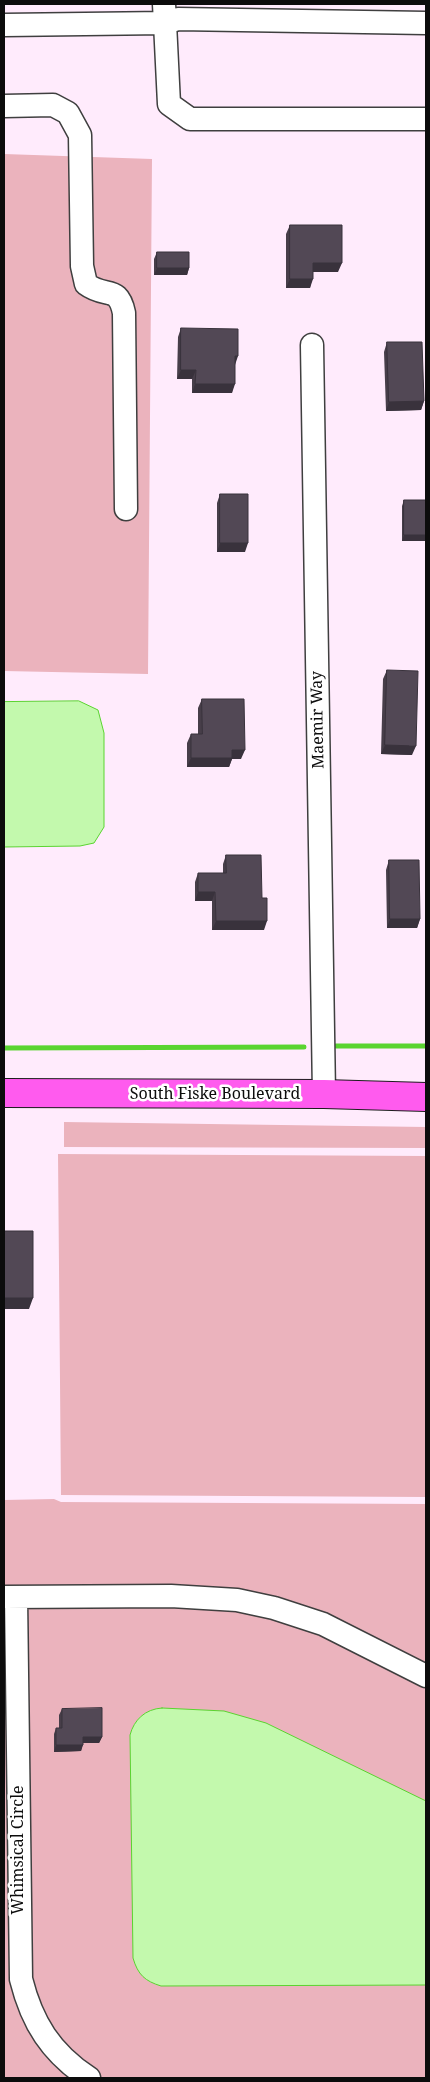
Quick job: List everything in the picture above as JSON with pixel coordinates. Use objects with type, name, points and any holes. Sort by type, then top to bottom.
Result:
[{"type":"main road","name":"South Fiske Boulevard","points":[[4,1092],[324,1094],[426,1097]]},
{"type":"street","points":[[165,14],[169,104],[190,119],[426,119]]},
{"type":"street","points":[[4,25],[165,14],[178,19],[426,23]]},
{"type":"street","points":[[4,106],[52,105],[68,113],[80,135],[82,266],[86,284],[97,292],[114,294],[122,301],[124,314],[126,509]]},
{"type":"street","name":"Maemir Way","points":[[312,345],[324,1094]]},
{"type":"street","name":"Whimsical Circle","points":[[89,2078],[59,2056],[48,2040],[35,2020],[21,1979],[10,1597],[180,1596],[237,1600],[274,1608],[323,1624],[426,1676]]},
{"type":"shaded area","points":[[4,154],[152,159],[148,674],[4,671]]},
{"type":"shaded area","points":[[79,701],[98,710],[104,733],[104,827],[94,843],[80,846],[4,847],[4,702]]},
{"type":"shaded area","points":[[64,1122],[426,1127],[426,1148],[64,1147]]},
{"type":"shaded area","points":[[58,1154],[426,1156],[426,1497],[61,1495]]},
{"type":"shaded area","points":[[54,1499],[61,1502],[426,1504],[426,2078],[4,2078],[4,1500]]},
{"type":"shaded area","points":[[162,1708],[224,1711],[266,1723],[426,1801],[426,1985],[161,1986],[151,1982],[140,1973],[133,1958],[130,1735],[134,1725],[141,1716]]},
{"type":"building","points":[[290,225],[342,225],[342,263],[313,263],[313,279],[290,279]]},
{"type":"building","points":[[157,252],[189,252],[189,268],[157,268]]},
{"type":"building","points":[[181,328],[238,329],[238,356],[235,356],[235,384],[195,384],[196,370],[181,370]]},
{"type":"building","points":[[387,342],[422,342],[424,401],[389,402]]},
{"type":"building","points":[[220,494],[248,494],[248,543],[220,543]]},
{"type":"building","points":[[404,500],[426,500],[426,535],[404,535]]},
{"type":"building","points":[[387,670],[418,671],[416,746],[385,745]]},
{"type":"building","points":[[202,699],[244,699],[245,750],[232,750],[232,758],[191,758],[191,734],[202,734]]},
{"type":"building","points":[[226,855],[261,855],[262,898],[267,898],[267,921],[216,921],[215,892],[198,892],[198,873],[226,873]]},
{"type":"building","points":[[389,860],[419,860],[420,919],[390,919]]},
{"type":"building","points":[[4,1231],[33,1231],[33,1298],[4,1298]]},
{"type":"building","points":[[102,1708],[102,1737],[83,1737],[83,1745],[56,1745],[56,1728],[62,1728],[62,1709]]},
{"type":"waterway","points":[[336,1046],[426,1046]]},
{"type":"waterway","points":[[4,1048],[304,1047]]}]
